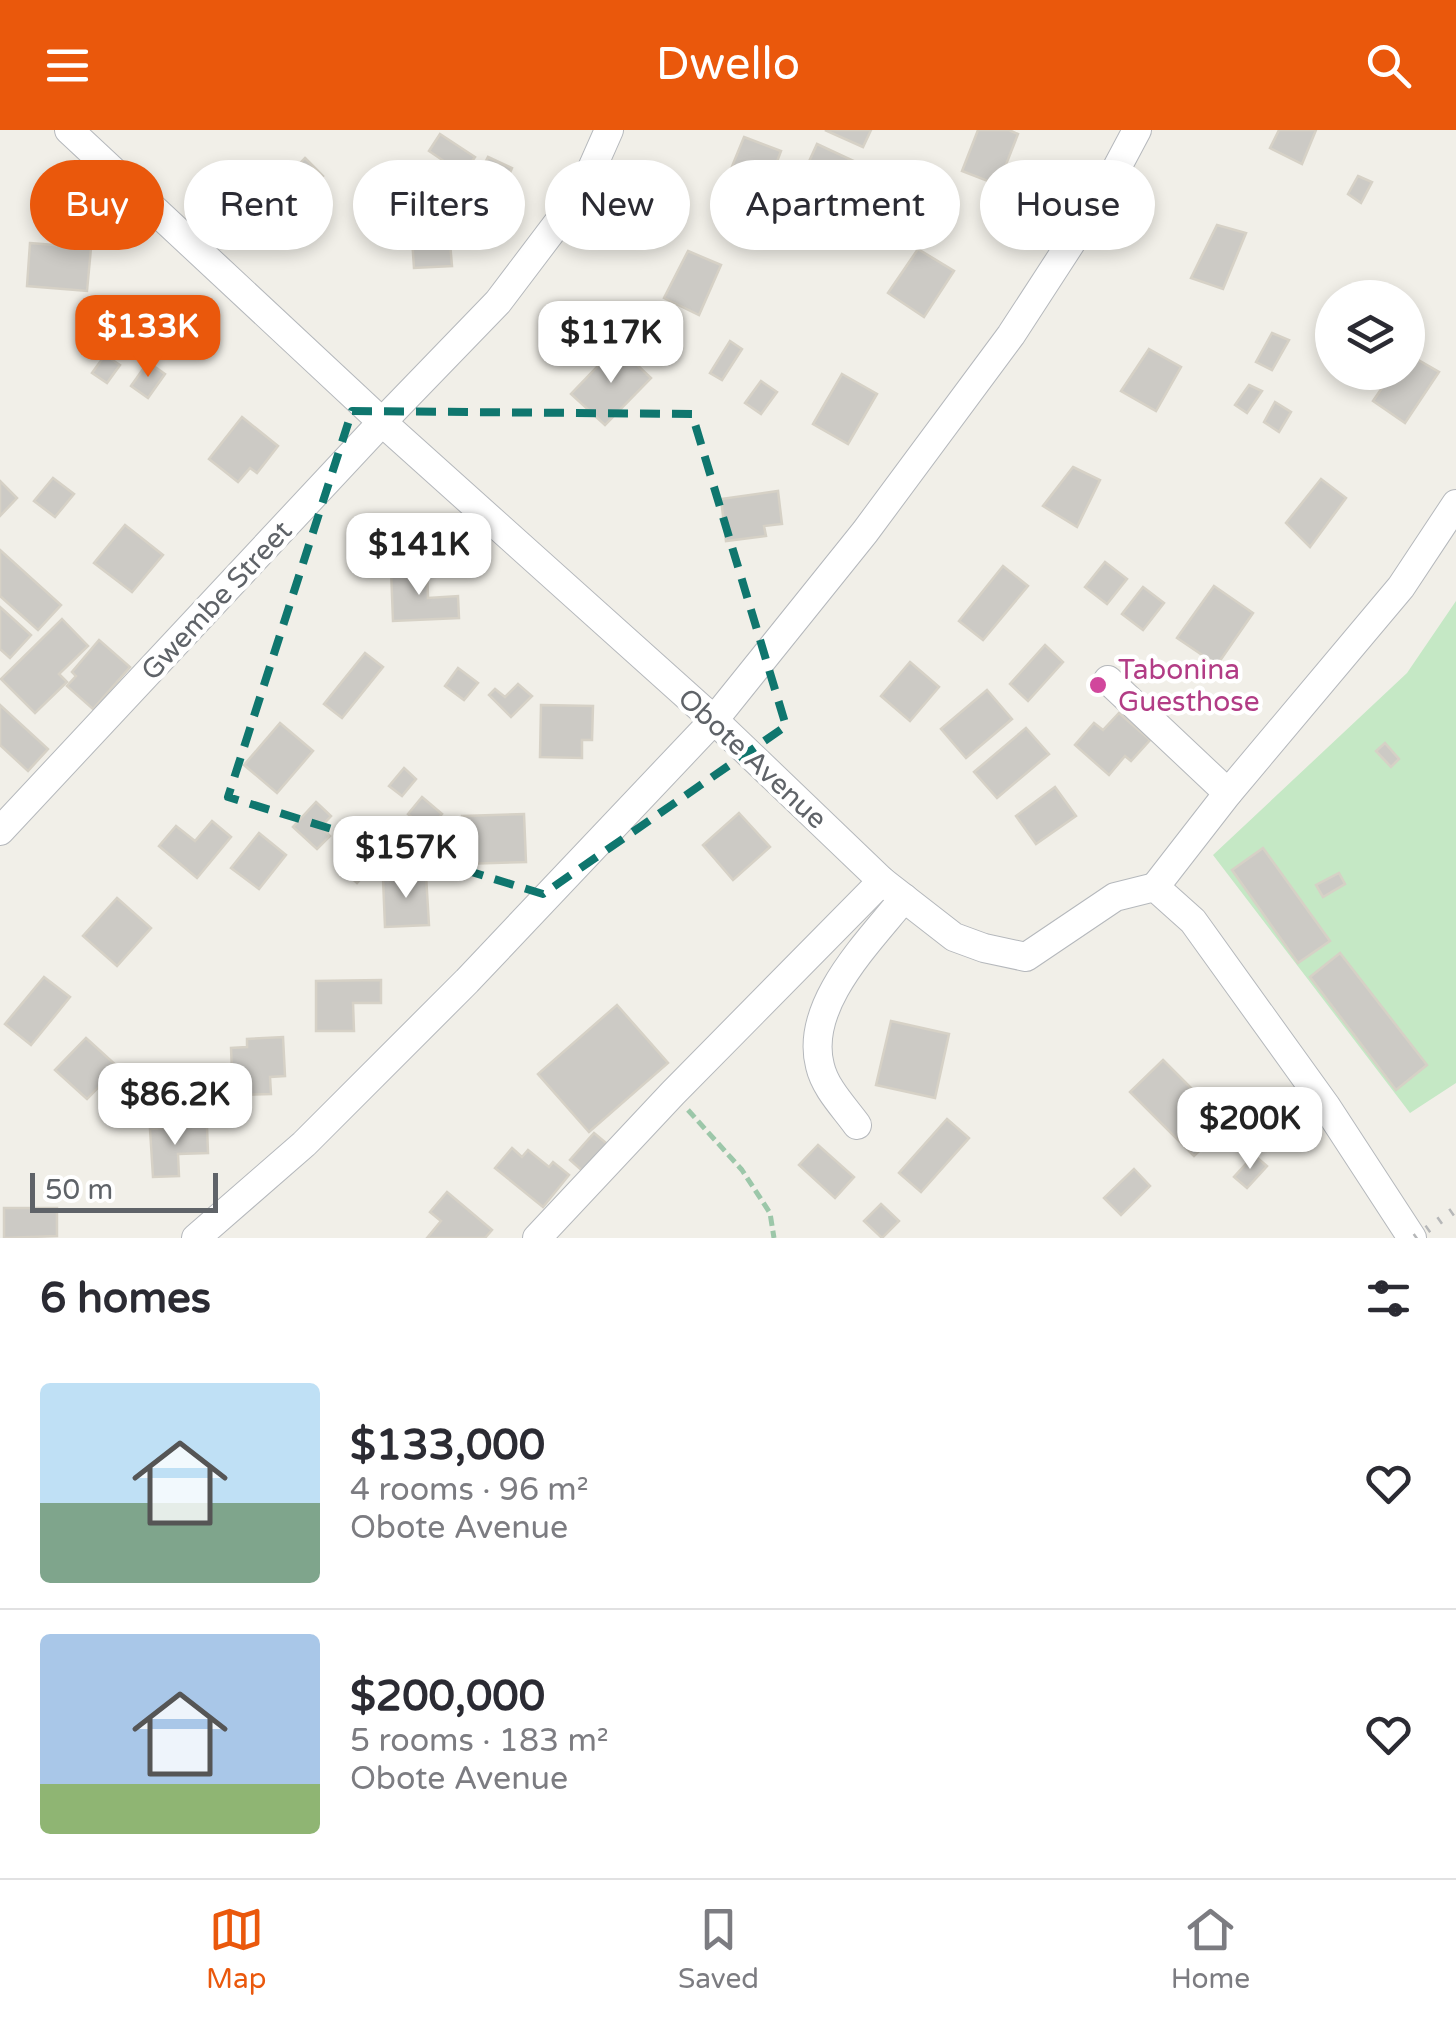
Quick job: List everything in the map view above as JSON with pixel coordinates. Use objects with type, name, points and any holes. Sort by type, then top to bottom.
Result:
[{"type":"street","name":"Obote Avenue","points":[[70,130],[382,422],[714,720],[893,889],[954,937],[1026,957],[1115,897],[1155,888]]},
{"type":"street","name":"Gwembe Street","points":[[0,832],[498,302],[582,192],[608,130]]},
{"type":"street","points":[[196,1238],[318,1131],[467,981],[714,720],[866,532],[1011,334],[1104,192],[1137,130]]},
{"type":"street","points":[[1412,1238],[1326,1106],[1193,921],[1155,888],[1228,793],[1401,586],[1456,504]]},
{"type":"street","points":[[1108,680],[1228,793]]},
{"type":"street","points":[[537,1238],[673,1093],[893,889]]},
{"type":"street","points":[[857,1125],[824,1079],[816,1042],[840,979],[893,889]]},
{"type":"path","points":[[673,1093],[742,1170],[770,1213],[774,1238]]},
{"type":"highlighted area","points":[[352,411],[692,414],[786,726],[543,894],[228,797]]},
{"type":"green space","points":[[1456,601],[1456,1083],[1410,1113],[1213,855],[1407,673]]},
{"type":"building","points":[[825,130],[871,130],[863,147]]},
{"type":"building","points":[[978,130],[1009,130],[1018,134],[1008,160],[980,160],[980,178],[962,171]]},
{"type":"building","points":[[1279,130],[1316,130],[1302,164],[1270,148]]},
{"type":"building","points":[[440,134],[475,157],[442,160],[429,151]]},
{"type":"building","points":[[744,137],[781,151],[778,160],[735,160]]},
{"type":"building","points":[[817,144],[852,160],[810,160]]},
{"type":"building","points":[[1358,176],[1372,182],[1361,203],[1348,194]]},
{"type":"building","points":[[1217,225],[1246,233],[1223,289],[1191,278]]},
{"type":"building","points":[[30,243],[30,250],[91,250],[87,291],[27,286]]},
{"type":"building","points":[[413,250],[451,250],[452,266],[414,268]]},
{"type":"building","points":[[917,250],[954,271],[924,317],[888,293]]},
{"type":"building","points":[[688,251],[721,265],[699,315],[664,298]]},
{"type":"building","points":[[1272,333],[1289,340],[1272,370],[1256,362]]},
{"type":"building","points":[[730,341],[742,349],[722,380],[710,373]]},
{"type":"building","points":[[617,346],[651,378],[605,425],[571,394]]},
{"type":"building","points":[[1149,349],[1181,367],[1156,411],[1121,391]]},
{"type":"building","points":[[105,355],[120,365],[107,383],[92,373]]},
{"type":"building","points":[[148,362],[165,374],[148,398],[131,386]]},
{"type":"building","points":[[1425,364],[1439,372],[1405,423],[1373,401],[1381,390],[1425,390]]},
{"type":"building","points":[[842,374],[877,394],[848,444],[813,424]]},
{"type":"building","points":[[761,381],[777,392],[761,414],[745,403]]},
{"type":"building","points":[[1249,385],[1262,391],[1247,413],[1235,405]]},
{"type":"building","points":[[1275,402],[1291,412],[1279,432],[1264,422]]},
{"type":"building","points":[[242,417],[278,446],[257,473],[250,468],[238,482],[209,459]]},
{"type":"building","points":[[1073,467],[1100,480],[1077,527],[1043,506]]},
{"type":"building","points":[[53,478],[74,494],[55,517],[34,501]]},
{"type":"building","points":[[1321,479],[1346,498],[1310,547],[1286,523]]},
{"type":"building","points":[[0,481],[17,498],[0,516]]},
{"type":"building","points":[[778,491],[782,524],[764,526],[766,536],[726,541],[721,499]]},
{"type":"building","points":[[125,525],[163,555],[132,592],[94,563]]},
{"type":"building","points":[[0,550],[61,605],[38,630],[0,596]]},
{"type":"building","points":[[1105,562],[1127,579],[1107,604],[1085,587]]},
{"type":"building","points":[[1003,566],[1028,586],[983,640],[959,621]]},
{"type":"building","points":[[427,567],[428,598],[458,596],[459,618],[393,621],[391,569]]},
{"type":"building","points":[[1214,586],[1253,613],[1217,665],[1177,638]]},
{"type":"building","points":[[1143,587],[1164,603],[1143,630],[1122,614]]},
{"type":"building","points":[[0,607],[31,635],[10,658],[0,649]]},
{"type":"building","points":[[62,619],[88,646],[59,674],[67,682],[35,713],[1,679]]},
{"type":"building","points":[[99,640],[130,667],[93,709],[67,686],[76,676],[72,672]]},
{"type":"building","points":[[1045,645],[1063,662],[1028,701],[1010,684]]},
{"type":"building","points":[[365,653],[383,667],[342,718],[324,704]]},
{"type":"building","points":[[910,662],[939,687],[910,721],[881,696]]},
{"type":"building","points":[[458,668],[478,683],[464,700],[445,686]]},
{"type":"building","points":[[518,684],[532,696],[511,717],[489,695],[495,689],[505,697]]},
{"type":"building","points":[[987,690],[1012,719],[966,758],[941,729]]},
{"type":"building","points":[[0,705],[48,749],[28,771],[0,745]]},
{"type":"building","points":[[541,705],[593,706],[592,740],[582,740],[582,758],[540,757]]},
{"type":"building","points":[[1119,713],[1150,740],[1131,761],[1125,756],[1109,775],[1075,745],[1094,723],[1103,730]]},
{"type":"building","points":[[280,723],[313,751],[277,793],[244,765]]},
{"type":"building","points":[[1026,728],[1049,754],[997,798],[974,772]]},
{"type":"building","points":[[1385,743],[1399,759],[1391,767],[1376,751]]},
{"type":"building","points":[[404,768],[416,779],[402,796],[389,786]]},
{"type":"building","points":[[1055,787],[1076,816],[1036,844],[1016,816]]},
{"type":"building","points":[[422,797],[442,814],[428,831],[408,814]]},
{"type":"building","points":[[316,802],[331,816],[321,827],[330,836],[317,849],[293,827]]},
{"type":"building","points":[[739,813],[770,847],[733,880],[703,845]]},
{"type":"building","points":[[524,814],[526,862],[463,864],[462,816]]},
{"type":"building","points":[[212,821],[231,837],[197,878],[159,846],[176,826],[195,841]]},
{"type":"building","points":[[259,833],[286,855],[259,889],[231,868]]},
{"type":"building","points":[[359,844],[378,860],[357,883],[339,867]]},
{"type":"building","points":[[1263,848],[1330,941],[1298,963],[1232,870]]},
{"type":"building","points":[[1339,873],[1345,884],[1323,897],[1316,885]]},
{"type":"building","points":[[426,875],[429,925],[385,927],[383,878]]},
{"type":"building","points":[[117,898],[151,928],[117,966],[83,936]]},
{"type":"building","points":[[1340,953],[1427,1065],[1396,1090],[1310,977]]},
{"type":"building","points":[[44,977],[70,997],[31,1045],[5,1024]]},
{"type":"building","points":[[381,980],[381,1003],[353,1003],[354,1031],[316,1031],[316,981]]},
{"type":"building","points":[[617,1005],[668,1063],[589,1132],[538,1074]]},
{"type":"building","points":[[891,1021],[949,1034],[935,1098],[876,1085]]},
{"type":"building","points":[[283,1037],[285,1076],[270,1077],[271,1094],[233,1095],[231,1048],[247,1047],[247,1039]]},
{"type":"building","points":[[86,1038],[118,1067],[87,1099],[55,1070]]},
{"type":"building","points":[[1163,1060],[1227,1124],[1194,1156],[1130,1092]]},
{"type":"building","points":[[155,1077],[169,1091],[146,1114],[123,1091],[134,1080],[143,1089]]},
{"type":"building","points":[[947,1119],[969,1138],[921,1192],[899,1173]]},
{"type":"building","points":[[207,1126],[208,1153],[178,1154],[179,1176],[153,1177],[150,1129]]},
{"type":"building","points":[[594,1133],[611,1147],[586,1174],[570,1160]]},
{"type":"building","points":[[818,1145],[854,1177],[835,1198],[799,1165]]},
{"type":"building","points":[[512,1148],[522,1157],[528,1150],[549,1167],[553,1162],[569,1175],[543,1207],[495,1168]]},
{"type":"building","points":[[1254,1155],[1267,1166],[1247,1188],[1234,1177]]},
{"type":"building","points":[[1134,1169],[1150,1186],[1121,1215],[1104,1198]]},
{"type":"building","points":[[447,1192],[492,1230],[485,1238],[427,1238],[441,1221],[430,1212]]},
{"type":"building","points":[[881,1204],[899,1221],[882,1238],[864,1221]]},
{"type":"building","points":[[4,1208],[57,1208],[57,1236],[4,1238]]},
{"type":"railway","points":[[1415,1238],[1456,1209]]},
{"type":"place","name":"Tabonina Guesthose","points":[[1098,685]]}]
